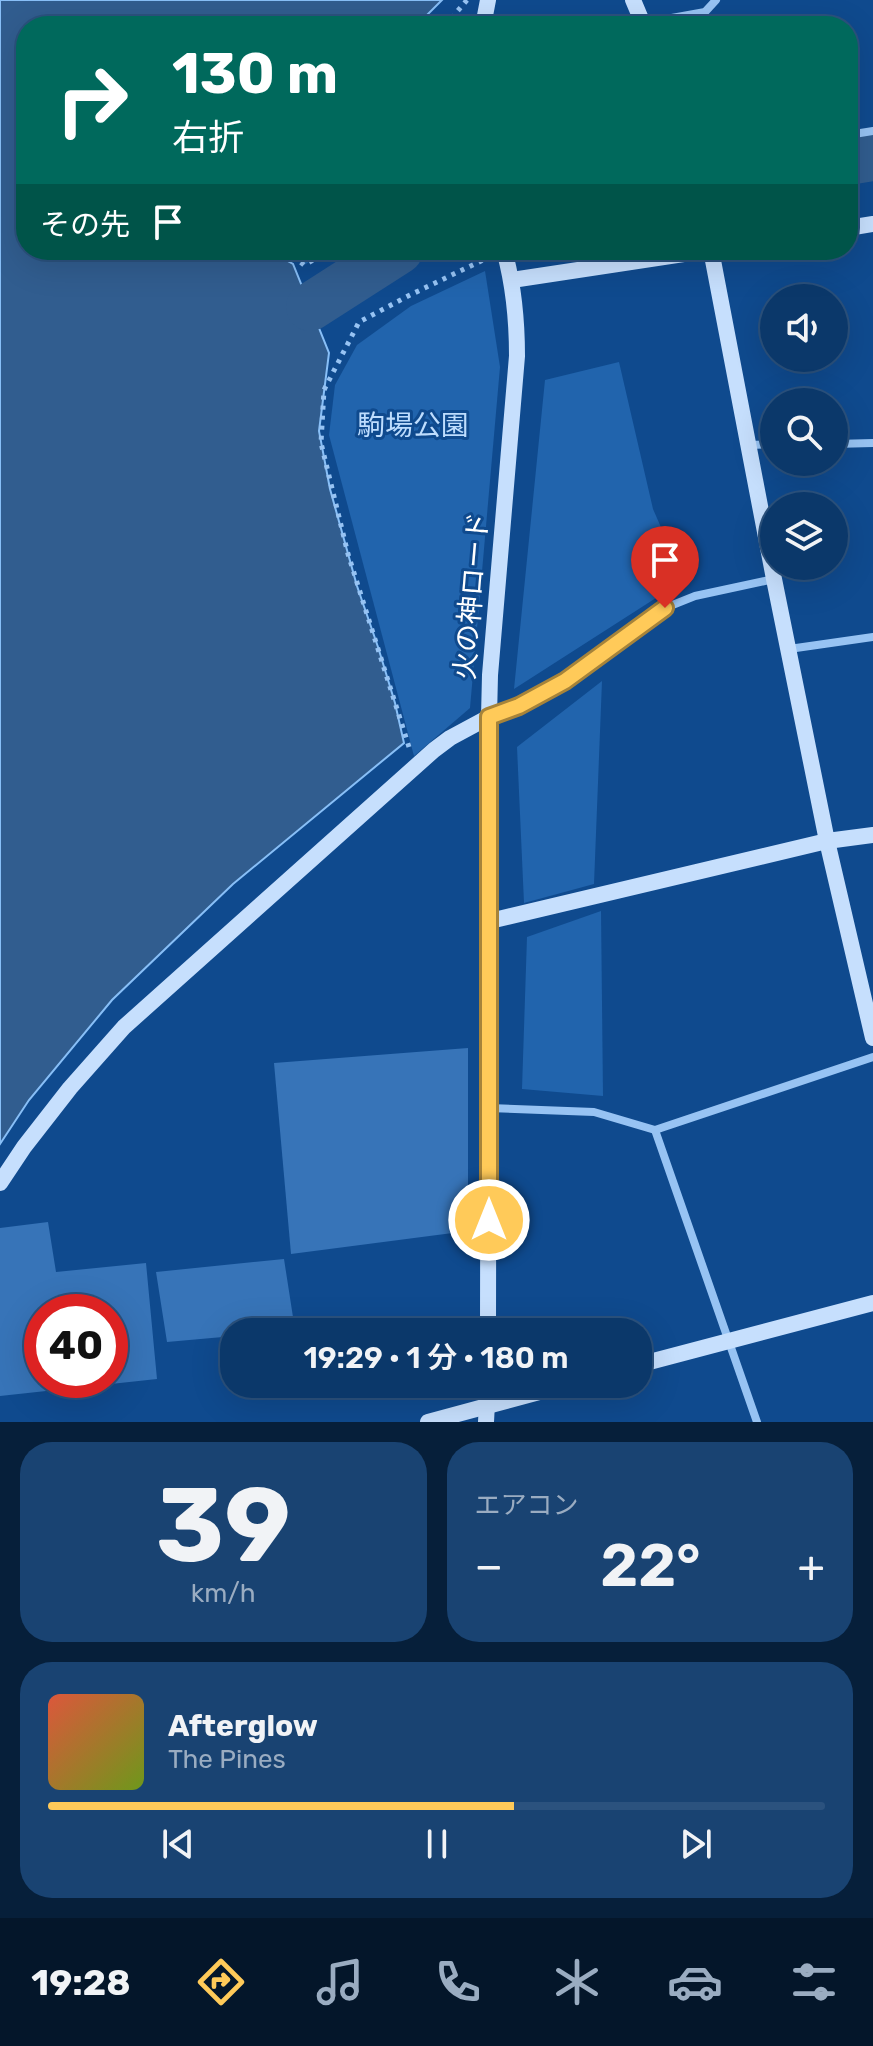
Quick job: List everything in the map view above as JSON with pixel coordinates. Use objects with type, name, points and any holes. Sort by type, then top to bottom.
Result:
[{"type":"street","points":[[686,16],[705,12],[716,0]]},
{"type":"street","name":"火の神ロード","points":[[488,1318],[490,675],[517,356],[517,320],[507,260]]},
{"type":"street","points":[[512,280],[644,260]]},
{"type":"street","points":[[712,260],[760,507]]},
{"type":"street","points":[[848,444],[873,443]]},
{"type":"street","points":[[748,445],[760,445]]},
{"type":"street","points":[[0,1183],[70,1088],[124,1027],[450,738],[565,681],[665,608],[695,596],[769,580]]},
{"type":"street","points":[[774,580],[827,841],[873,1038]]},
{"type":"street","points":[[789,649],[873,637]]},
{"type":"street","points":[[490,921],[827,841],[873,835]]},
{"type":"street","points":[[489,1108],[594,1112],[655,1130],[873,1057]]},
{"type":"street","points":[[655,1130],[757,1422]]},
{"type":"street","points":[[652,1361],[873,1303]]},
{"type":"street","points":[[428,1422],[487,1414],[531,1398]]},
{"type":"path","points":[[453,16],[467,0]]},
{"type":"path","points":[[415,767],[344,540],[321,443],[324,390],[359,322],[481,260]]},
{"type":"green space","name":"駒場公園","points":[[485,271],[500,367],[470,708],[414,756],[329,435],[335,385],[357,345],[411,306]]},
{"type":"green space","name":"駒場公園","points":[[619,362],[653,509],[684,580],[514,689],[545,380]]},
{"type":"green space","points":[[602,681],[594,884],[524,903],[517,747]]},
{"type":"green space","points":[[601,911],[603,1096],[522,1089],[527,937]]},
{"type":"shaded area","points":[[0,0],[442,0],[426,16],[16,16],[16,260],[286,260],[293,264],[329,353],[319,431],[330,489],[395,703],[404,743],[233,884],[112,1000],[29,1100],[0,1144]]},
{"type":"building","points":[[468,1048],[468,1231],[291,1254],[274,1063]]},
{"type":"building","points":[[48,1222],[56,1272],[146,1263],[157,1379],[128,1382],[128,1294],[24,1294],[24,1393],[0,1396],[0,1228]]},
{"type":"building","points":[[284,1259],[293,1318],[220,1318],[220,1337],[167,1342],[156,1272]]},
{"type":"waterway","points":[[858,159],[873,157]]},
{"type":"waterway","points":[[310,307],[383,260]]},
{"type":"route","points":[[489,1220],[489,717],[519,706],[565,681],[665,608]]}]
